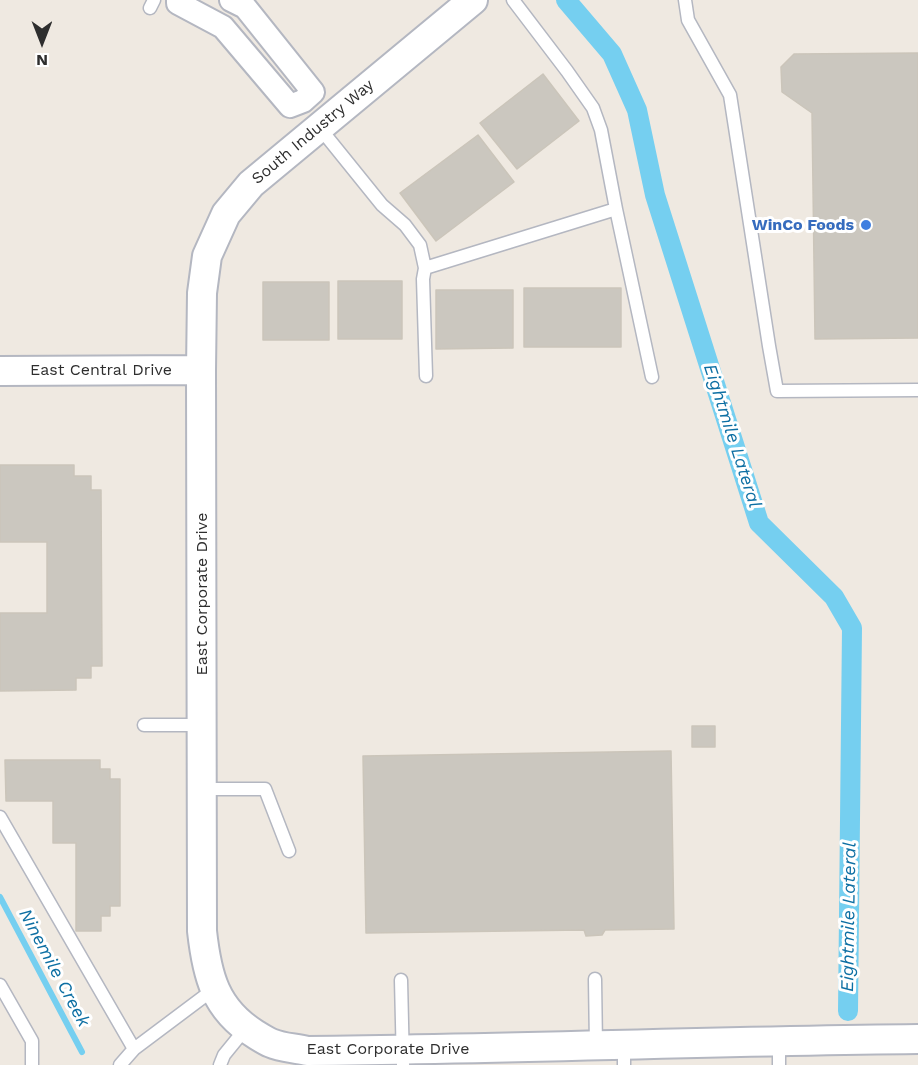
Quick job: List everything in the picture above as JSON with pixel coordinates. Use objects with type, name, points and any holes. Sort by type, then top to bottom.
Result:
[{"type":"street","points":[[178,0],[178,3],[223,27],[290,106],[303,101],[313,92],[245,7],[231,0]]},
{"type":"street","name":"South Industry Way","points":[[201,370],[202,293],[207,256],[226,214],[251,184],[473,0]]},
{"type":"street","points":[[303,101],[319,126]]},
{"type":"street","name":"East Central Drive","points":[[0,371],[201,370]]},
{"type":"street","name":"East Corporate Drive","points":[[201,370],[202,931],[205,961],[214,989],[230,1013],[246,1028],[271,1043],[308,1051],[403,1057],[615,1052],[779,1053],[918,1039]]},
{"type":"lane","points":[[513,0],[593,108],[601,130],[652,377]]},
{"type":"lane","points":[[685,0],[688,20],[730,95],[777,391],[918,390]]},
{"type":"lane","points":[[319,126],[382,205],[405,225],[420,245],[425,268],[423,279],[426,376]]},
{"type":"lane","points":[[425,268],[616,209]]},
{"type":"lane","points":[[144,725],[202,725]]},
{"type":"lane","points":[[202,789],[265,789],[289,851]]},
{"type":"lane","points":[[0,817],[134,1049]]},
{"type":"lane","points":[[401,980],[403,1057]]},
{"type":"lane","points":[[594,980],[615,1052]]},
{"type":"lane","points":[[0,985],[32,1041],[32,1065]]},
{"type":"lane","points":[[120,1065],[134,1049],[214,989]]},
{"type":"lane","points":[[220,1065],[224,1055],[246,1028]]},
{"type":"building","name":"WinCo Foods","points":[[918,53],[918,338],[815,339],[812,113],[782,92],[781,67],[794,54]]},
{"type":"building","points":[[543,74],[579,121],[517,169],[480,123]]},
{"type":"building","points":[[478,135],[514,182],[436,241],[400,193]]},
{"type":"building","points":[[338,281],[402,281],[402,339],[338,339]]},
{"type":"building","points":[[263,282],[329,282],[329,340],[263,340]]},
{"type":"building","points":[[524,288],[621,288],[621,347],[524,347]]},
{"type":"building","points":[[436,290],[513,290],[513,348],[436,349]]},
{"type":"building","points":[[0,465],[74,465],[74,476],[91,476],[91,490],[101,490],[102,666],[91,666],[91,678],[76,678],[76,690],[0,691],[0,613],[47,613],[47,542],[0,542]]},
{"type":"building","points":[[692,726],[715,726],[715,747],[692,747]]},
{"type":"building","points":[[671,751],[674,929],[605,930],[602,935],[586,936],[584,930],[366,933],[363,756]]},
{"type":"building","points":[[5,760],[100,760],[100,769],[110,769],[110,779],[120,779],[120,906],[110,906],[110,916],[101,916],[101,931],[76,931],[76,843],[53,843],[53,801],[6,801]]},
{"type":"waterway","name":"Eightmile Lateral","points":[[566,0],[612,54],[637,110],[655,195],[759,523],[834,597],[852,628],[848,1011]]},
{"type":"waterway","name":"Ninemile Creek","points":[[0,897],[82,1052]]},
{"type":"place","name":"WinCo Foods","points":[[866,225]]}]
